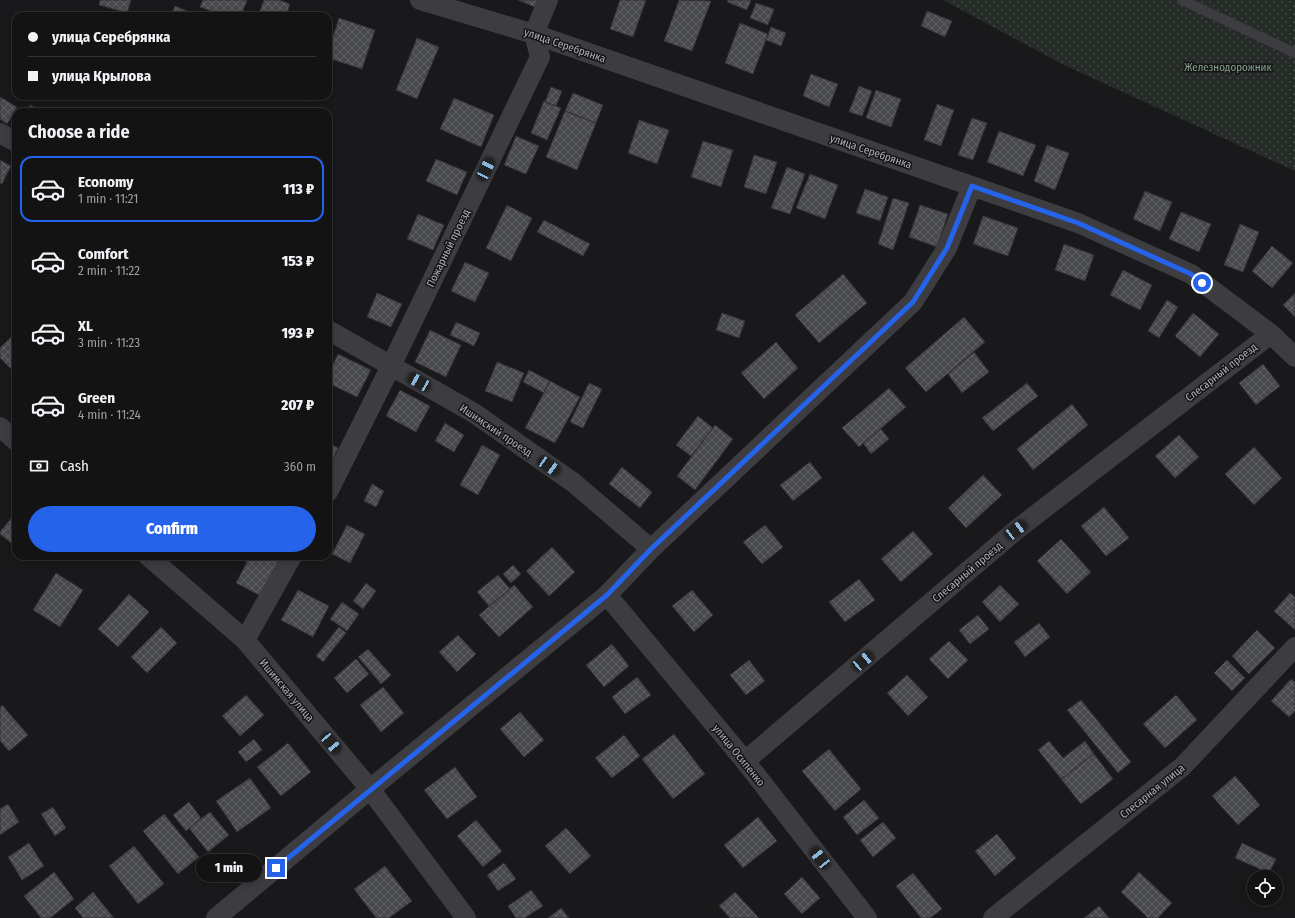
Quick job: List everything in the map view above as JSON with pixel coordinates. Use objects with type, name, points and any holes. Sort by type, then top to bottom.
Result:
[{"type":"street","name":"улица Серебрянка","points":[[420,0],[534,34],[1078,223],[1191,274],[1271,334],[1295,358]]},
{"type":"street","points":[[534,34],[548,0]]},
{"type":"street","name":"Пожарный проезд","points":[[332,484],[391,366],[540,57],[534,34]]},
{"type":"street","points":[[0,133],[12,140]]},
{"type":"street","points":[[216,918],[370,789],[607,595],[651,549],[913,302],[947,248],[972,186]]},
{"type":"street","name":"Ишимский проезд","points":[[332,332],[480,417],[574,483],[651,549]]},
{"type":"street","name":"Слесарный проезд","points":[[745,761],[1016,530],[1271,334]]},
{"type":"street","points":[[0,427],[12,438]]},
{"type":"street","name":"Ишимская улица","points":[[153,560],[245,640],[370,789],[466,918]]},
{"type":"street","points":[[245,640],[290,560]]},
{"type":"street","name":"улица Осипенко","points":[[607,595],[745,761],[867,918]]},
{"type":"street","name":"Слесарная улица","points":[[994,918],[1182,767],[1295,647]]},
{"type":"lane","points":[[1182,0],[1295,53]]},
{"type":"green space","name":"Железнодорожник","points":[[943,0],[1295,0],[1295,171],[1062,64]]},
{"type":"building","points":[[100,0],[131,0],[127,12],[99,5]]},
{"type":"building","points":[[203,0],[247,0],[242,12],[214,12],[200,7]]},
{"type":"building","points":[[264,0],[279,0],[290,4],[287,12],[260,12]]},
{"type":"building","points":[[518,0],[540,0],[537,8]]},
{"type":"building","points":[[620,0],[646,0],[633,37],[610,29]]},
{"type":"building","points":[[679,0],[711,1],[692,51],[664,41]]},
{"type":"building","points":[[728,0],[751,0],[747,10],[727,2]]},
{"type":"building","points":[[756,3],[774,9],[768,25],[750,18]]},
{"type":"building","points":[[175,6],[190,12],[173,12]]},
{"type":"building","points":[[927,11],[952,21],[945,37],[921,26]]},
{"type":"building","points":[[339,18],[375,30],[362,69],[332,59],[332,40]]},
{"type":"building","points":[[740,23],[768,34],[753,74],[725,63]]},
{"type":"building","points":[[771,27],[786,33],[781,46],[766,40]]},
{"type":"building","points":[[417,38],[439,47],[417,99],[396,90]]},
{"type":"building","points":[[811,74],[838,84],[829,107],[803,96]]},
{"type":"building","points":[[859,86],[872,91],[862,116],[849,112]]},
{"type":"building","points":[[551,87],[562,91],[556,106],[545,102]]},
{"type":"building","points":[[876,90],[901,99],[891,127],[866,118]]},
{"type":"building","points":[[573,93],[603,105],[596,123],[565,111]]},
{"type":"building","points":[[0,97],[17,107],[12,108],[12,116],[7,124],[0,119]]},
{"type":"building","points":[[454,98],[494,115],[481,147],[440,129]]},
{"type":"building","points":[[544,101],[561,108],[547,140],[531,133]]},
{"type":"building","points":[[937,104],[954,110],[941,146],[924,140]]},
{"type":"building","points":[[30,105],[36,108],[29,108]]},
{"type":"building","points":[[565,111],[596,123],[577,170],[546,157]]},
{"type":"building","points":[[972,118],[987,123],[973,160],[958,155]]},
{"type":"building","points":[[639,120],[669,130],[657,164],[628,153]]},
{"type":"building","points":[[999,131],[1036,145],[1023,176],[987,162]]},
{"type":"building","points":[[516,136],[539,146],[526,174],[504,165]]},
{"type":"building","points":[[703,141],[733,150],[721,187],[691,177]]},
{"type":"building","points":[[1047,145],[1069,153],[1055,190],[1034,181]]},
{"type":"building","points":[[754,155],[777,162],[766,194],[744,187]]},
{"type":"building","points":[[436,159],[467,172],[457,195],[426,181]]},
{"type":"building","points":[[0,160],[11,166],[2,184],[0,183]]},
{"type":"building","points":[[787,167],[805,174],[790,214],[771,208]]},
{"type":"building","points":[[810,174],[838,185],[825,219],[796,208]]},
{"type":"building","points":[[865,189],[888,197],[880,221],[856,213]]},
{"type":"building","points":[[1145,191],[1172,202],[1160,231],[1133,219]]},
{"type":"building","points":[[893,198],[909,203],[893,250],[878,244]]},
{"type":"building","points":[[507,205],[532,218],[511,261],[486,248]]},
{"type":"building","points":[[920,205],[948,214],[937,247],[909,237]]},
{"type":"building","points":[[1181,212],[1211,224],[1199,252],[1169,239]]},
{"type":"building","points":[[418,214],[444,225],[433,250],[407,239]]},
{"type":"building","points":[[983,216],[1018,228],[1008,256],[973,244]]},
{"type":"building","points":[[544,220],[590,244],[583,256],[537,232]]},
{"type":"building","points":[[1240,224],[1259,232],[1243,272],[1224,265]]},
{"type":"building","points":[[1064,244],[1094,255],[1085,281],[1055,270]]},
{"type":"building","points":[[1272,246],[1293,263],[1272,288],[1252,271]]},
{"type":"building","points":[[465,262],[489,273],[475,302],[451,291]]},
{"type":"building","points":[[1123,270],[1152,285],[1140,310],[1110,295]]},
{"type":"building","points":[[843,274],[867,303],[819,343],[795,315]]},
{"type":"building","points":[[377,293],[402,304],[391,327],[367,317]]},
{"type":"building","points":[[1295,293],[1295,317],[1283,305]]},
{"type":"building","points":[[1167,300],[1178,307],[1159,338],[1148,331]]},
{"type":"building","points":[[722,313],[745,321],[739,338],[716,330]]},
{"type":"building","points":[[1193,313],[1219,334],[1200,357],[1175,336]]},
{"type":"building","points":[[964,317],[985,342],[926,392],[905,368]]},
{"type":"building","points":[[456,322],[480,333],[474,346],[450,335]]},
{"type":"building","points":[[430,330],[461,345],[446,377],[415,362]]},
{"type":"building","points":[[12,336],[12,370],[0,358],[0,348]]},
{"type":"building","points":[[776,342],[798,368],[764,399],[741,373]]},
{"type":"building","points":[[974,352],[989,372],[962,393],[948,374]]},
{"type":"building","points":[[338,354],[371,370],[357,397],[332,385],[332,367]]},
{"type":"building","points":[[497,362],[524,373],[512,402],[485,391]]},
{"type":"building","points":[[1263,364],[1280,386],[1256,405],[1239,383]]},
{"type":"building","points":[[529,370],[550,381],[544,393],[523,382]]},
{"type":"building","points":[[550,381],[580,397],[555,443],[525,428]]},
{"type":"building","points":[[589,383],[602,389],[583,428],[570,422]]},
{"type":"building","points":[[1027,383],[1038,396],[993,431],[982,418]]},
{"type":"building","points":[[889,388],[906,407],[859,447],[842,428]]},
{"type":"building","points":[[400,390],[430,406],[416,432],[386,416]]},
{"type":"building","points":[[1072,404],[1088,425],[1033,470],[1017,449]]},
{"type":"building","points":[[698,416],[713,428],[691,456],[676,445]]},
{"type":"building","points":[[445,423],[464,435],[454,452],[435,441]]},
{"type":"building","points":[[715,425],[733,439],[695,490],[677,476]]},
{"type":"building","points":[[881,429],[889,439],[871,454],[863,443]]},
{"type":"building","points":[[1179,435],[1199,457],[1175,478],[1155,456]]},
{"type":"building","points":[[332,445],[338,448],[332,461]]},
{"type":"building","points":[[482,445],[500,455],[478,495],[460,485]]},
{"type":"building","points":[[1254,447],[1282,478],[1254,505],[1225,474]]},
{"type":"building","points":[[810,462],[822,478],[793,501],[780,485]]},
{"type":"building","points":[[622,467],[652,492],[640,508],[609,484]]},
{"type":"building","points":[[983,475],[1002,495],[966,528],[948,508]]},
{"type":"building","points":[[372,484],[384,491],[376,507],[364,501]]},
{"type":"building","points":[[1104,507],[1129,538],[1106,556],[1081,526]]},
{"type":"building","points":[[12,517],[12,544],[0,534]]},
{"type":"building","points":[[347,525],[365,534],[350,563],[332,554]]},
{"type":"building","points":[[765,525],[783,547],[762,564],[743,542]]},
{"type":"building","points":[[913,531],[933,554],[901,582],[881,559]]},
{"type":"building","points":[[1061,539],[1091,572],[1067,594],[1037,561]]},
{"type":"building","points":[[552,547],[575,572],[549,596],[526,571]]},
{"type":"building","points":[[243,560],[281,560],[261,596],[236,583],[247,562]]},
{"type":"building","points":[[513,565],[521,574],[511,583],[503,574]]},
{"type":"building","points":[[56,573],[83,590],[60,627],[33,610]]},
{"type":"building","points":[[498,575],[510,589],[489,606],[477,592]]},
{"type":"building","points":[[859,579],[875,600],[845,622],[829,602]]},
{"type":"building","points":[[366,583],[376,591],[363,609],[353,601]]},
{"type":"building","points":[[514,585],[533,607],[499,637],[479,615]]},
{"type":"building","points":[[1000,585],[1019,604],[1000,622],[982,602]]},
{"type":"building","points":[[298,590],[329,606],[313,637],[281,620]]},
{"type":"building","points":[[692,590],[713,615],[694,632],[672,606]]},
{"type":"building","points":[[1290,593],[1295,597],[1295,630],[1274,611]]},
{"type":"building","points":[[129,594],[149,612],[118,647],[98,629]]},
{"type":"building","points":[[342,602],[359,614],[347,631],[330,619]]},
{"type":"building","points":[[978,615],[989,629],[970,644],[959,630]]},
{"type":"building","points":[[1039,623],[1050,637],[1025,657],[1014,642]]},
{"type":"building","points":[[161,627],[177,643],[147,673],[131,657]]},
{"type":"building","points":[[339,627],[346,633],[323,662],[316,656]]},
{"type":"building","points":[[1257,630],[1275,648],[1249,674],[1232,656]]},
{"type":"building","points":[[458,635],[476,654],[457,672],[439,652]]},
{"type":"building","points":[[949,641],[968,660],[948,679],[929,659]]},
{"type":"building","points":[[612,644],[629,666],[604,687],[586,665]]},
{"type":"building","points":[[368,649],[391,675],[381,684],[358,657]]},
{"type":"building","points":[[356,659],[369,674],[347,693],[334,678]]},
{"type":"building","points":[[749,660],[765,681],[746,695],[730,675]]},
{"type":"building","points":[[1227,660],[1245,678],[1232,691],[1214,673]]},
{"type":"building","points":[[907,675],[928,697],[908,716],[887,693]]},
{"type":"building","points":[[637,677],[651,695],[625,714],[612,697]]},
{"type":"building","points":[[1291,679],[1295,682],[1295,711],[1289,717],[1271,701]]},
{"type":"building","points":[[383,687],[404,713],[381,732],[360,705]]},
{"type":"building","points":[[246,695],[264,715],[240,736],[222,716]]},
{"type":"building","points":[[1176,695],[1197,720],[1165,748],[1143,724]]},
{"type":"building","points":[[1081,700],[1131,762],[1118,773],[1067,710]]},
{"type":"building","points":[[2,705],[28,735],[9,751],[0,741],[0,708]]},
{"type":"building","points":[[520,712],[544,740],[524,757],[500,729]]},
{"type":"building","points":[[674,734],[705,774],[673,799],[642,759]]},
{"type":"building","points":[[624,735],[640,756],[612,778],[595,758]]},
{"type":"building","points":[[254,739],[262,750],[246,762],[238,752]]},
{"type":"building","points":[[1049,741],[1063,758],[1085,741],[1094,754],[1061,779],[1038,750]]},
{"type":"building","points":[[288,743],[311,772],[281,796],[257,767]]},
{"type":"building","points":[[829,749],[861,789],[835,811],[802,771]]},
{"type":"building","points":[[1094,754],[1113,779],[1081,804],[1061,779]]},
{"type":"building","points":[[455,767],[477,797],[447,819],[424,790]]},
{"type":"building","points":[[1235,776],[1260,805],[1238,825],[1212,796]]},
{"type":"building","points":[[250,778],[271,808],[237,832],[216,801]]},
{"type":"building","points":[[864,800],[879,818],[857,835],[843,817]]},
{"type":"building","points":[[189,802],[201,818],[186,831],[173,815]]},
{"type":"building","points":[[8,804],[19,822],[0,835],[0,809]]},
{"type":"building","points":[[53,807],[66,828],[55,836],[41,814]]},
{"type":"building","points":[[210,812],[229,835],[208,852],[189,828]]},
{"type":"building","points":[[164,814],[199,857],[178,874],[143,831]]},
{"type":"building","points":[[758,817],[777,841],[743,868],[724,845]]},
{"type":"building","points":[[476,820],[502,851],[483,867],[457,836]]},
{"type":"building","points":[[883,822],[896,838],[873,857],[860,840]]},
{"type":"building","points":[[566,828],[591,856],[570,874],[545,846]]},
{"type":"building","points":[[997,834],[1016,858],[995,876],[975,851]]},
{"type":"building","points":[[29,843],[44,866],[22,880],[8,857]]},
{"type":"building","points":[[1242,843],[1276,859],[1270,870],[1262,870],[1235,858]]},
{"type":"building","points":[[134,846],[164,884],[138,904],[109,866]]},
{"type":"building","points":[[504,863],[516,879],[498,891],[487,875]]},
{"type":"building","points":[[385,866],[412,901],[389,918],[376,918],[354,889]]},
{"type":"building","points":[[54,872],[74,899],[50,918],[41,918],[24,896]]},
{"type":"building","points":[[1139,872],[1172,903],[1158,918],[1148,918],[1121,892]]},
{"type":"building","points":[[913,873],[942,909],[930,918],[921,918],[896,886]]},
{"type":"building","points":[[802,877],[820,898],[802,914],[784,894]]},
{"type":"building","points":[[531,890],[543,906],[525,918],[516,918],[508,906]]},
{"type":"building","points":[[93,892],[114,918],[83,918],[75,908]]},
{"type":"building","points":[[735,892],[759,918],[730,918],[719,906]]},
{"type":"building","points":[[1099,906],[1109,918],[1084,918]]},
{"type":"building","points":[[561,908],[569,918],[548,918]]},
{"type":"route","points":[[276,868],[607,595],[651,549],[913,302],[947,248],[972,186],[1078,223],[1191,274],[1202,283]]}]
